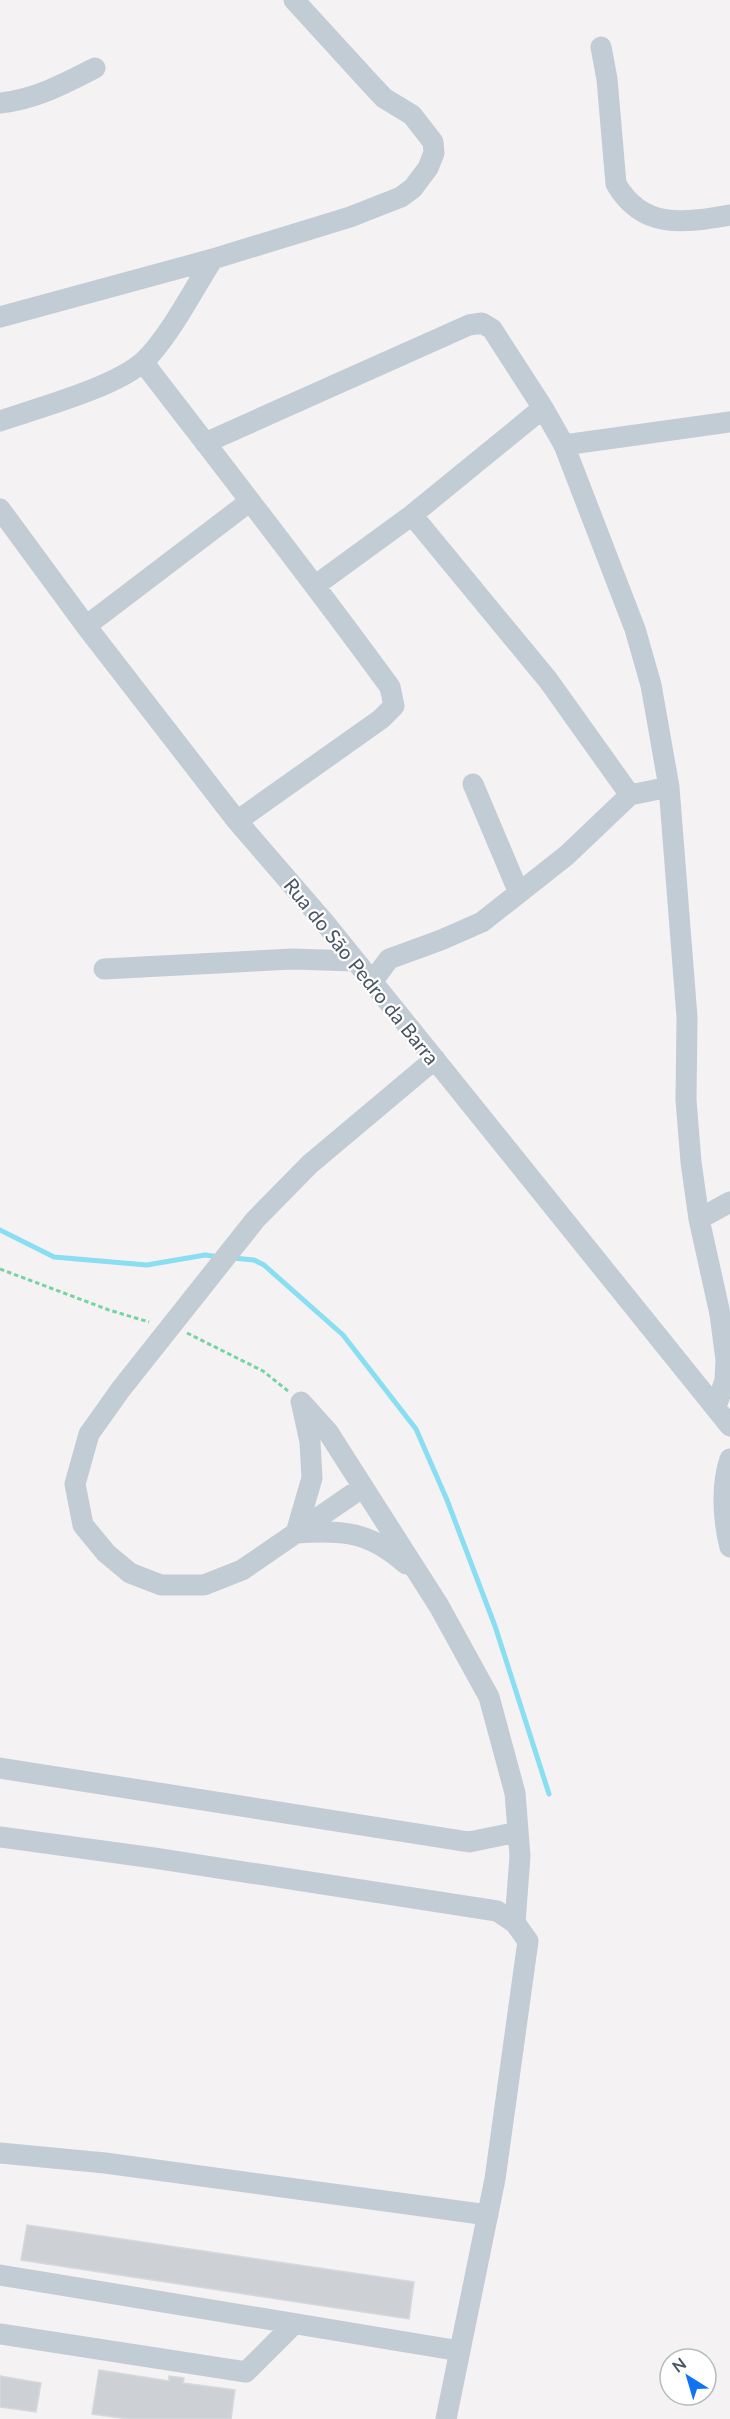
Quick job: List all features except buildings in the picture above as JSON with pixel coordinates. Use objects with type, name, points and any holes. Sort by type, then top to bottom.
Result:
[{"type":"street","points":[[0,317],[213,259],[350,217],[401,197],[413,188],[428,168],[434,153],[433,141],[412,115],[384,98],[294,0]]},
{"type":"street","points":[[602,47],[608,79],[616,184],[622,195],[631,205],[649,217],[701,220],[730,215]]},
{"type":"street","points":[[0,103],[50,92],[96,68]]},
{"type":"street","points":[[0,422],[102,385],[143,362],[156,347],[213,259]]},
{"type":"street","points":[[205,443],[468,325],[482,323],[492,328],[564,445],[635,629],[651,685],[669,787],[687,1017],[686,1100],[691,1162],[699,1219],[720,1314],[726,1360],[725,1380],[716,1407]]},
{"type":"street","points":[[143,362],[249,502],[316,585],[390,687],[394,706],[381,719],[237,821]]},
{"type":"street","points":[[316,585],[412,515],[543,408]]},
{"type":"street","points":[[564,445],[730,422]]},
{"type":"street","points":[[86,626],[249,502]]},
{"type":"street","name":"Rua do São Pedro da Barra","points":[[0,509],[86,626],[237,821],[356,961],[730,1426]]},
{"type":"street","points":[[412,515],[548,680],[630,795]]},
{"type":"street","points":[[473,784],[519,893]]},
{"type":"street","points":[[372,982],[389,959],[482,922],[567,855],[630,795],[669,787]]},
{"type":"street","points":[[104,969],[292,959],[356,961]]},
{"type":"street","points":[[363,1487],[242,1570],[204,1585],[161,1585],[130,1573],[106,1553],[82,1525],[75,1484],[89,1434],[255,1220],[310,1164],[435,1059]]},
{"type":"street","points":[[699,1219],[730,1202]]},
{"type":"street","points":[[296,1533],[312,1478],[310,1442],[301,1401],[328,1432],[420,1576],[489,1697],[515,1793],[520,1857],[515,1923]]},
{"type":"street","points":[[730,1459],[725,1473],[725,1506],[730,1547]]},
{"type":"street","points":[[296,1533],[336,1531],[373,1541],[396,1555],[420,1576]]},
{"type":"street","points":[[0,1768],[469,1842],[518,1832]]},
{"type":"street","points":[[0,1837],[154,1858],[497,1911],[515,1923],[528,1941],[495,2179],[447,2419]]},
{"type":"street","points":[[0,2153],[105,2163],[488,2215]]},
{"type":"street","points":[[0,2275],[460,2351]]},
{"type":"street","points":[[0,2334],[246,2372],[294,2324]]},
{"type":"waterway","points":[[0,1230],[54,1257],[147,1265],[205,1255],[220,1257]]},
{"type":"waterway","points":[[233,1258],[254,1260],[264,1265],[343,1335],[416,1429],[447,1500],[495,1626],[549,1794]]}]
